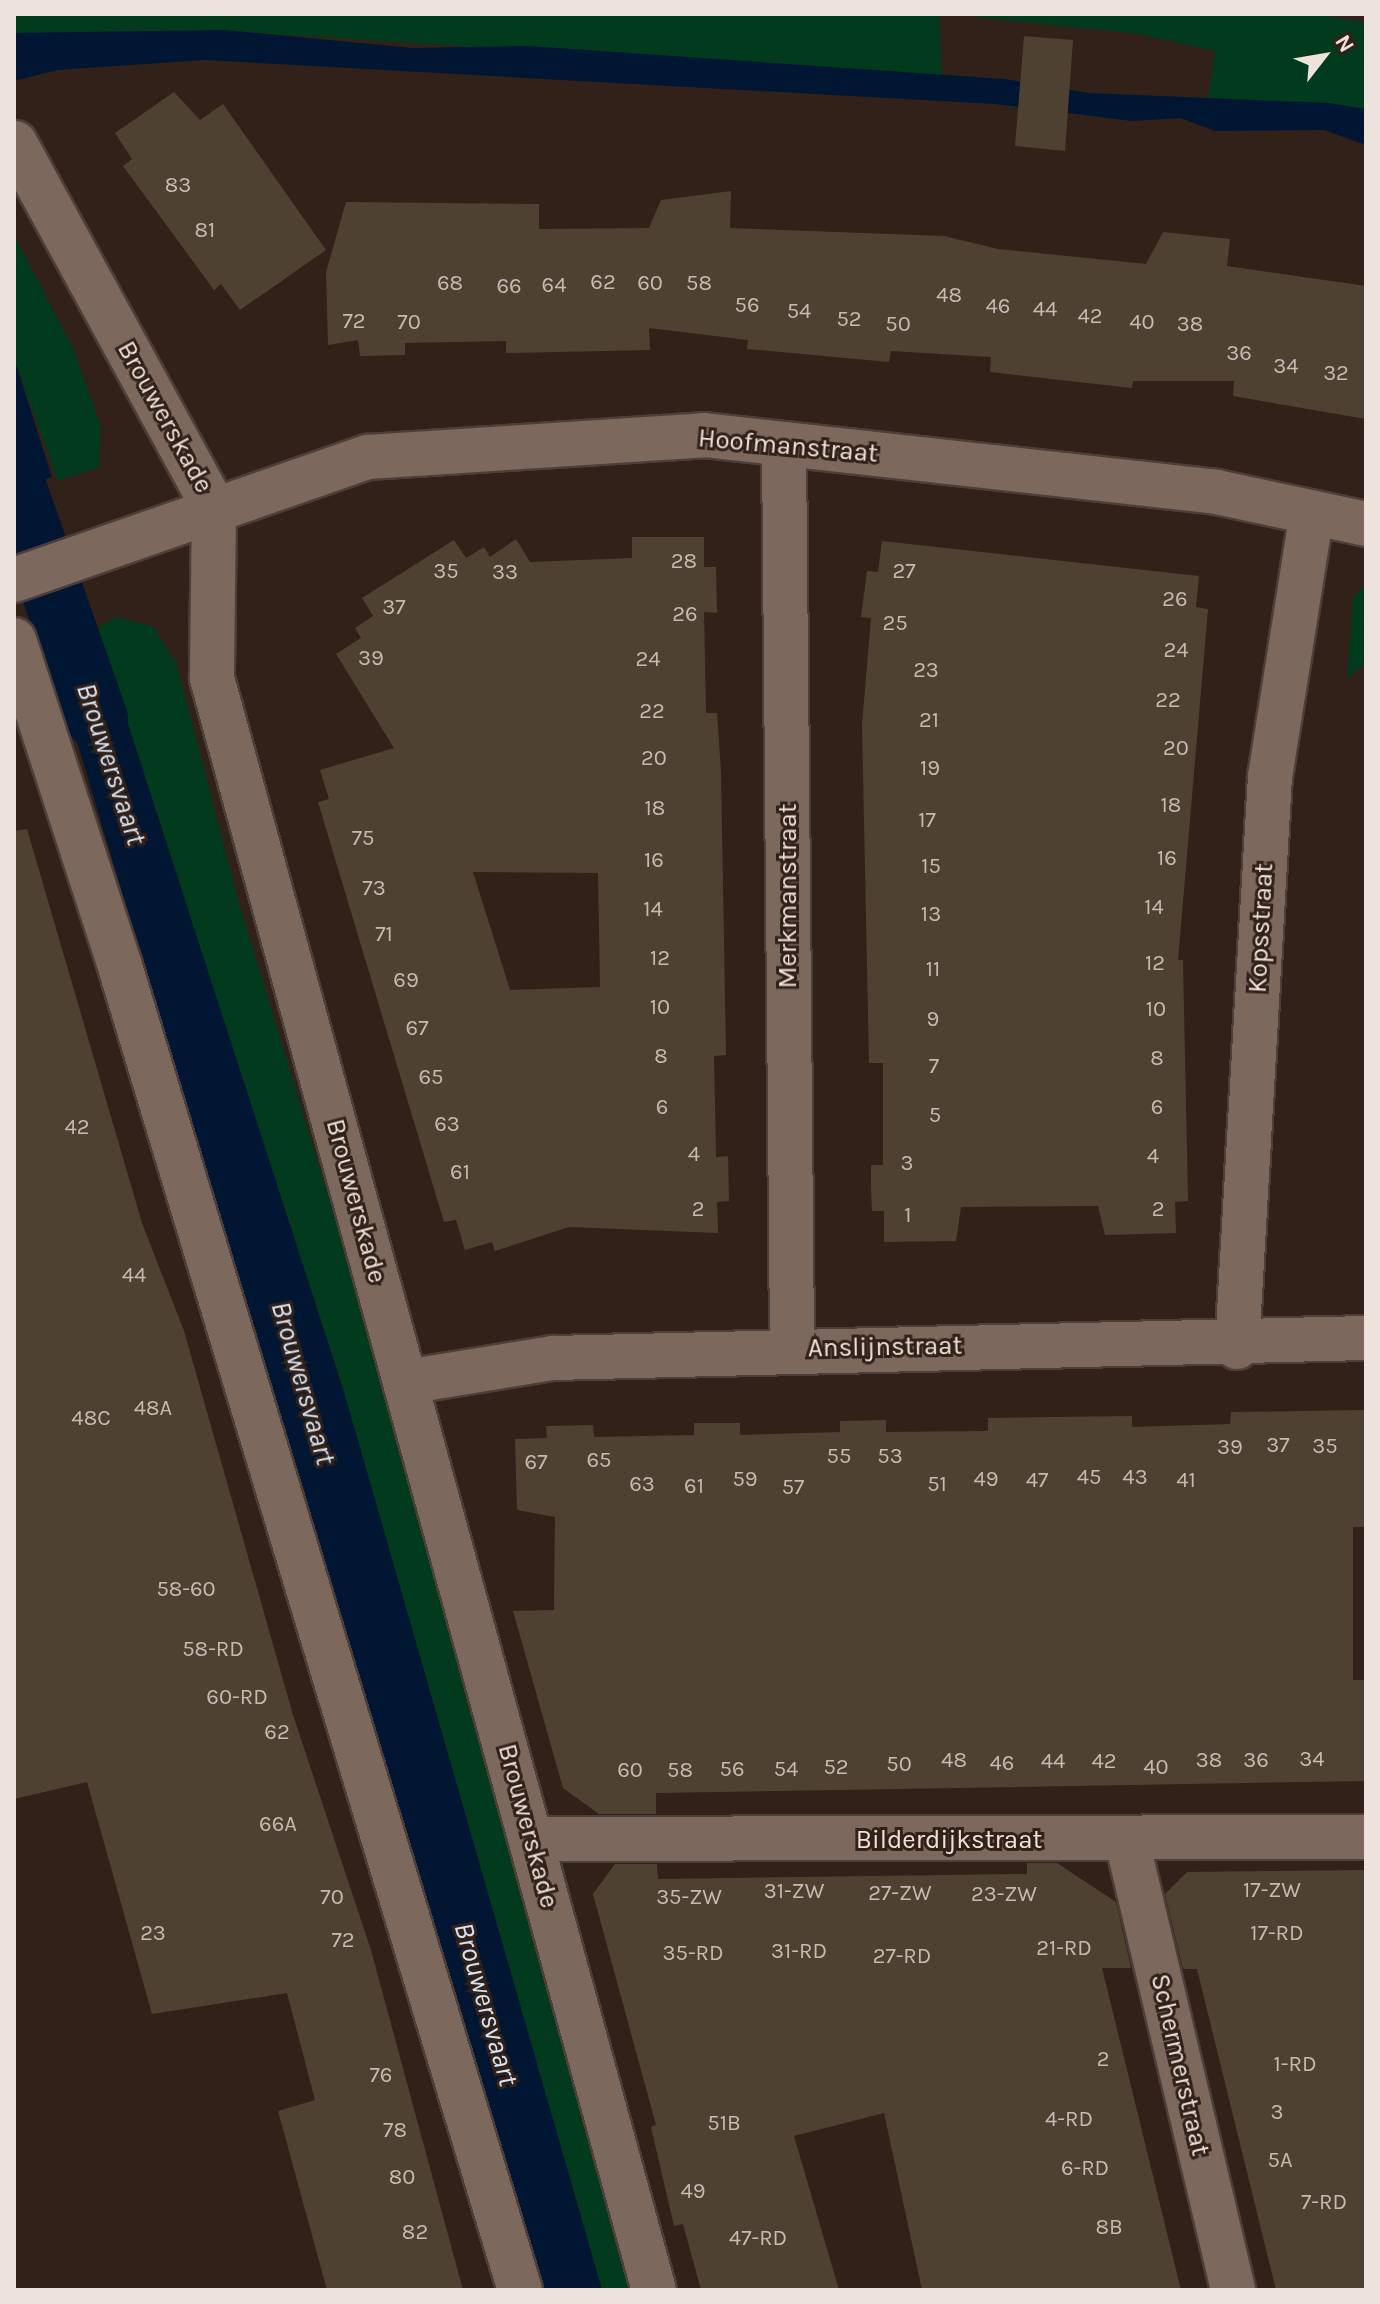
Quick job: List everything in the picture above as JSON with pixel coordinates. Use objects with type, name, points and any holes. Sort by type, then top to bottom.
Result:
[{"type":"street","name":"Brouwerskade","points":[[15,143],[214,508],[212,678],[654,2290]]},
{"type":"street","name":"Hoofmanstraat","points":[[18,579],[214,508],[368,457],[704,435],[1217,492],[1366,524]]},
{"type":"street","name":"Merkmanstraat","points":[[784,444],[792,1349]]},
{"type":"street","name":"Kopsstraat","points":[[1237,1347],[1270,777],[1312,512]]},
{"type":"street","points":[[14,640],[119,963],[520,2290]]},
{"type":"street","name":"Anslijnstraat","points":[[406,1382],[553,1358],[792,1349],[1237,1347],[1366,1338]]},
{"type":"street","name":"Bilderdijkstraat","points":[[531,1839],[1127,1841],[1366,1837]]},
{"type":"street","name":"Schermerstraat","points":[[1127,1841],[1233,2290]]},
{"type":"green space","points":[[14,14],[946,14],[939,17],[942,77],[272,34],[14,33]]},
{"type":"green space","points":[[949,14],[1318,14],[1366,23],[1366,109],[1208,99],[1215,51],[1138,34]]},
{"type":"green space","points":[[14,235],[73,348],[101,426],[99,467],[58,481],[14,358]]},
{"type":"green space","points":[[1366,584],[1366,662],[1347,679],[1353,598]]},
{"type":"green space","points":[[117,617],[154,627],[177,665],[238,899],[378,1360],[634,2290],[602,2290],[344,1392],[97,628]]},
{"type":"water","points":[[225,30],[412,48],[528,46],[1004,79],[1088,93],[1329,103],[1366,109],[1366,145],[1324,130],[1215,131],[1180,118],[1132,121],[995,104],[205,60],[57,70],[14,81],[14,33]]},
{"type":"water","points":[[14,358],[52,477],[14,488]]},
{"type":"water","points":[[97,628],[344,1392],[602,2290],[541,2290],[48,645]]},
{"type":"building","points":[[1024,36],[1073,40],[1065,151],[1015,146]]},
{"type":"building","points":[[174,92],[200,120],[223,104],[326,250],[240,310],[221,284],[214,290],[123,166],[132,159],[115,133]]},
{"type":"building","points":[[731,191],[730,228],[944,236],[998,249],[1146,264],[1163,232],[1230,239],[1227,266],[1366,286],[1366,419],[1233,396],[1234,381],[1133,381],[1132,388],[990,372],[991,357],[891,351],[889,362],[747,349],[748,340],[649,328],[650,350],[506,353],[506,341],[405,343],[405,355],[360,356],[358,340],[328,345],[326,272],[346,202],[539,204],[539,229],[649,228],[661,200]]},
{"type":"building","points":[[632,537],[704,537],[704,567],[716,567],[717,613],[704,612],[706,713],[717,713],[721,772],[726,1055],[714,1056],[716,1157],[728,1156],[729,1201],[717,1202],[718,1233],[569,1227],[495,1251],[492,1242],[465,1250],[456,1220],[444,1222],[318,802],[329,799],[320,770],[394,748],[336,654],[361,638],[355,628],[373,616],[362,598],[454,540],[466,558],[484,547],[490,557],[516,539],[530,562],[632,558]],"holes":[[[473,872],[598,873],[600,987],[510,990]]]},
{"type":"building","points":[[882,541],[1199,576],[1196,607],[1208,609],[1178,960],[1183,960],[1188,1201],[1175,1202],[1176,1233],[1105,1235],[1098,1206],[961,1207],[956,1241],[884,1242],[884,1211],[872,1211],[871,1188],[871,1165],[883,1165],[883,1063],[869,1063],[862,724],[871,618],[861,617],[867,571],[878,572]]},
{"type":"building","points":[[27,829],[142,1223],[184,1331],[293,1715],[371,1950],[463,2290],[327,2290],[278,2111],[315,2100],[287,1993],[152,2014],[87,1782],[14,1799],[14,831]]},
{"type":"building","points":[[1366,1410],[1366,1527],[1353,1527],[1353,1680],[1366,1680],[1366,1781],[656,1793],[656,1814],[599,1814],[563,1788],[513,1611],[554,1610],[555,1517],[517,1510],[515,1439],[547,1438],[546,1426],[593,1425],[594,1437],[694,1435],[694,1423],[740,1423],[740,1435],[840,1432],[840,1421],[886,1420],[886,1432],[988,1431],[988,1418],[1132,1416],[1132,1427],[1230,1424],[1231,1412]]},
{"type":"building","points":[[1027,1863],[1057,1863],[1116,1902],[1131,1968],[1102,1968],[1181,2290],[922,2290],[884,2113],[794,2136],[839,2290],[701,2290],[683,2224],[674,2226],[651,2127],[656,2125],[593,1894],[615,1864],[657,1864],[658,1879],[1027,1874]]},
{"type":"building","points":[[1366,1870],[1366,2290],[1276,2290],[1197,1969],[1183,1969],[1165,1894],[1187,1872]]},
{"type":"waterway","name":"Brouwersvaart","points":[[14,483],[97,719]]}]
